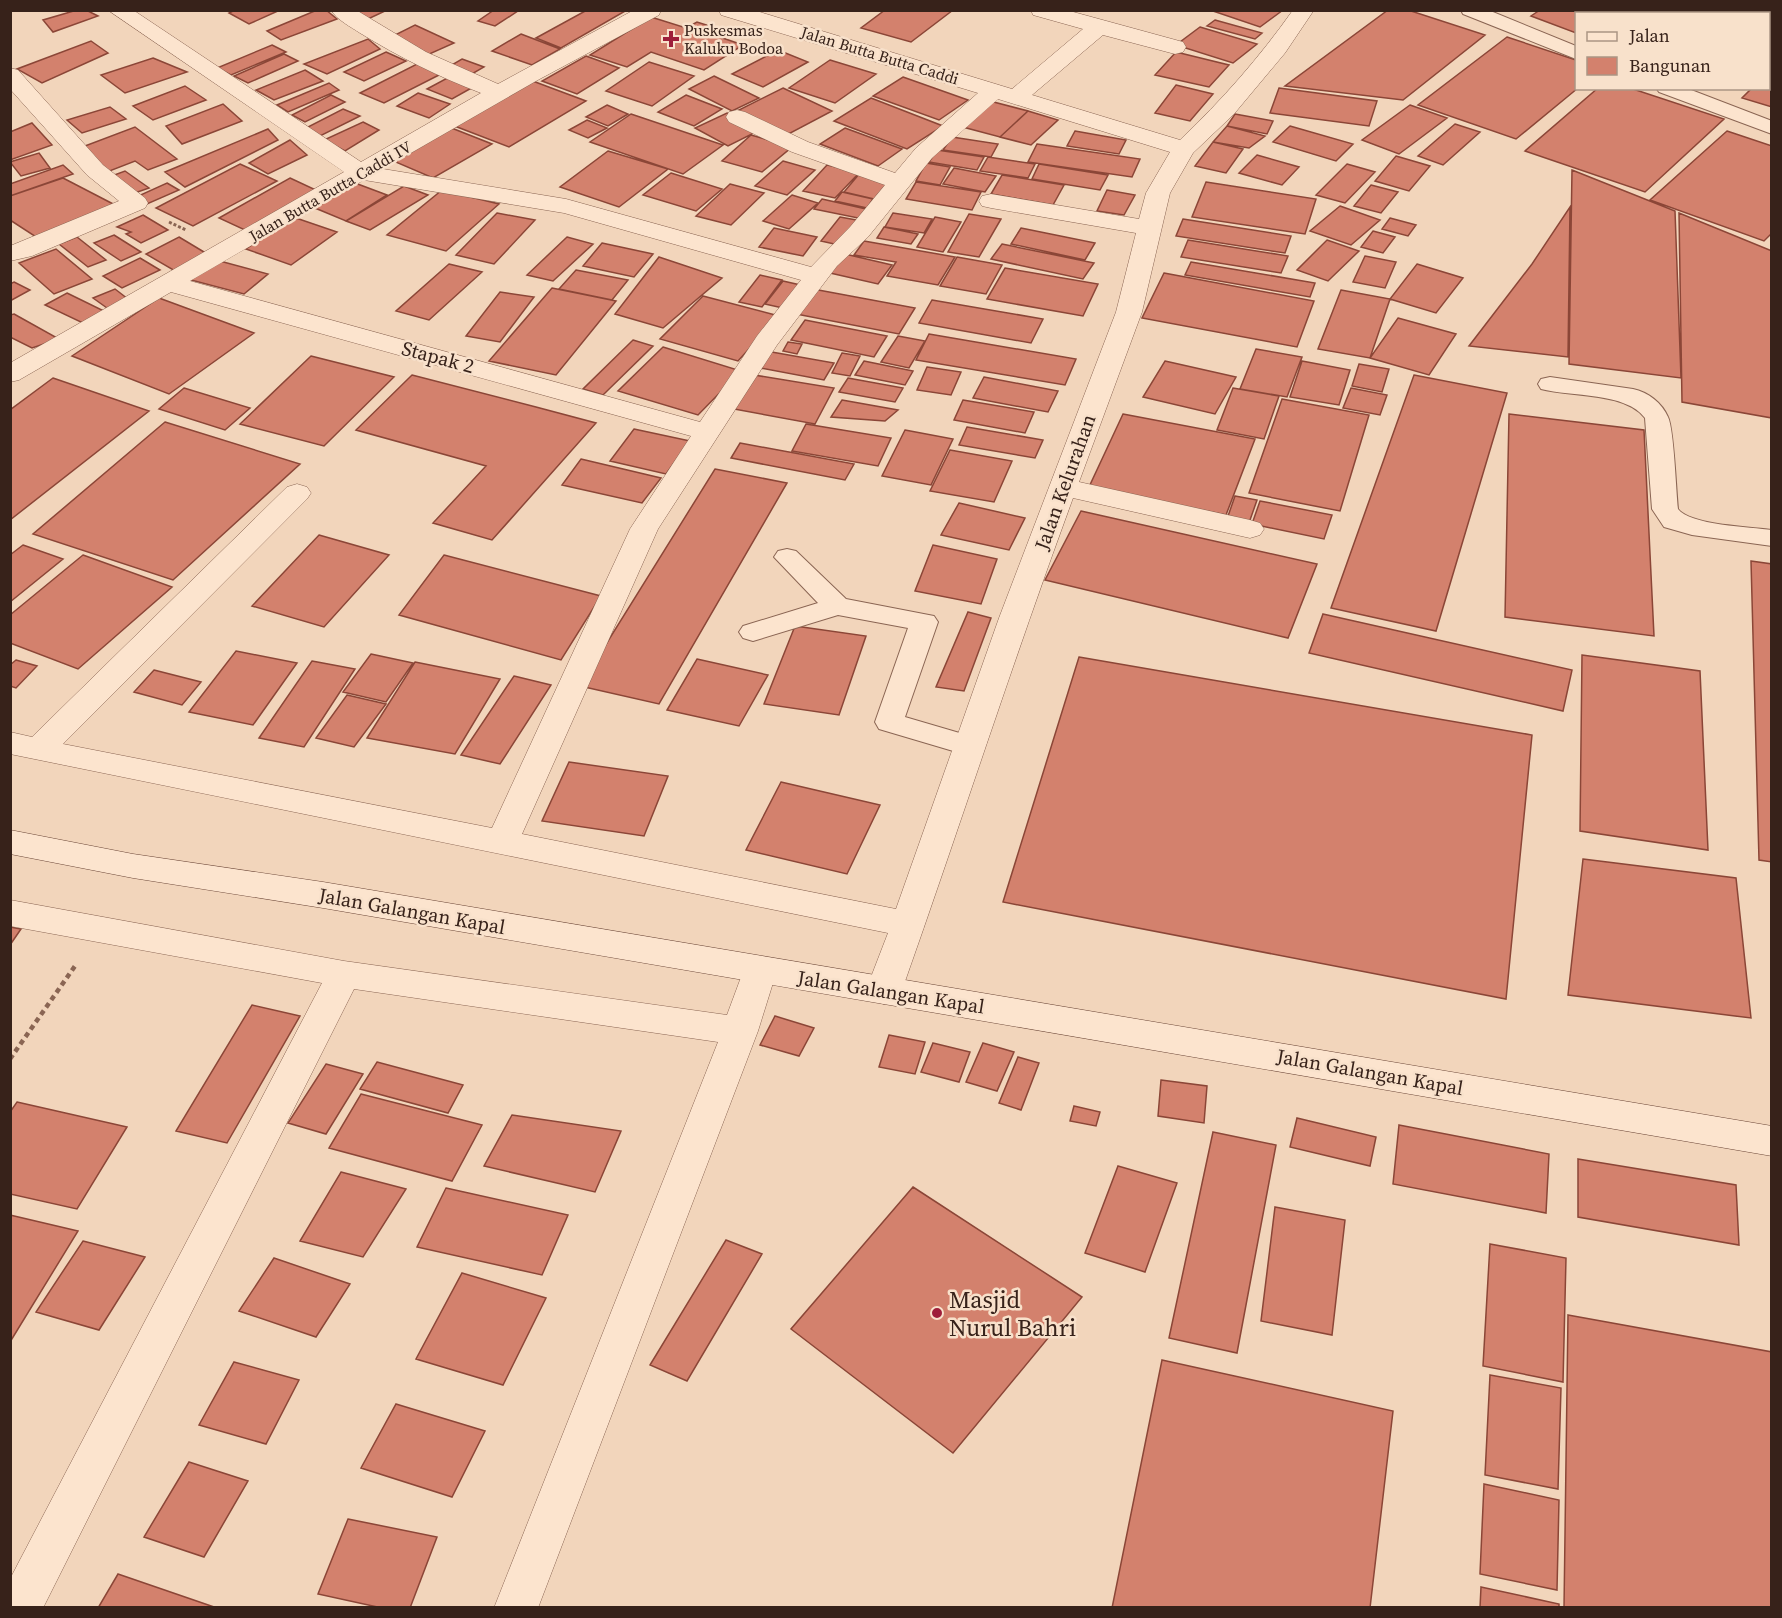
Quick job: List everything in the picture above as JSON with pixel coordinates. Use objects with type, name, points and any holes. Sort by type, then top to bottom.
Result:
[{"type":"street","points":[[118,10],[362,173],[566,206],[816,276]]},
{"type":"street","points":[[341,10],[411,54],[441,69],[501,93]]},
{"type":"street","name":"Jalan Butta Butta Caddi IV","points":[[10,374],[501,93],[651,10]]},
{"type":"street","name":"Jalan Butta Butta Caddi","points":[[729,10],[1184,149]]},
{"type":"street","points":[[1041,10],[1175,47]]},
{"type":"street","name":"Jalan Kelurahan","points":[[884,990],[1063,487],[1129,312],[1158,192],[1184,149],[1226,109],[1277,48],[1302,11]]},
{"type":"street","points":[[502,842],[644,529],[766,342],[828,261],[852,239],[924,153],[1099,27]]},
{"type":"street","points":[[10,75],[95,170],[136,203],[34,247],[10,254]]},
{"type":"street","points":[[737,117],[800,147],[901,183]]},
{"type":"street","points":[[991,201],[1149,228]]},
{"type":"street","name":"Stapak 2","points":[[168,283],[707,432]]},
{"type":"street","points":[[1063,487],[1250,529]]},
{"type":"street","points":[[24,746],[297,493]]},
{"type":"street","points":[[24,746],[908,924]]},
{"type":"street","name":"Jalan Galangan Kapal","points":[[10,842],[133,866],[323,895],[1772,1141]]},
{"type":"street","points":[[10,913],[344,974],[740,1031]]},
{"type":"street","points":[[516,1608],[740,1031],[759,970]]},
{"type":"street","points":[[20,1608],[344,974]]},
{"type":"lane","points":[[1470,10],[1575,53]]},
{"type":"lane","points":[[1671,90],[1772,128]]},
{"type":"lane","points":[[1550,384],[1633,396],[1649,407],[1657,418],[1665,509],[1673,521],[1692,527],[1772,538]]},
{"type":"lane","points":[[787,557],[837,606]]},
{"type":"lane","points":[[753,632],[837,606],[924,622],[889,722],[970,746]]},
{"type":"path","points":[[136,203],[152,214],[228,249]]},
{"type":"path","points":[[10,1059],[100,928]]},
{"type":"building","points":[[77,10],[86,10],[98,16],[53,32],[43,20]]},
{"type":"building","points":[[235,10],[280,10],[249,24],[229,13]]},
{"type":"building","points":[[317,10],[326,10],[337,19],[281,40],[267,31]]},
{"type":"building","points":[[346,10],[387,10],[366,20]]},
{"type":"building","points":[[494,10],[518,11],[495,26],[478,21]]},
{"type":"building","points":[[587,10],[627,10],[561,48],[536,38]]},
{"type":"building","points":[[885,10],[953,10],[911,42],[861,28]]},
{"type":"building","points":[[1210,10],[1283,10],[1260,27]]},
{"type":"building","points":[[1388,10],[1408,10],[1485,35],[1403,100],[1285,86]]},
{"type":"building","points":[[1540,10],[1640,10],[1638,12],[1575,12],[1575,33],[1531,16]]},
{"type":"building","points":[[1678,10],[1772,10],[1772,58],[1770,60],[1770,12],[1676,12]]},
{"type":"building","name":"Puskesmas Kaluku Bodoa","points":[[651,17],[686,28],[697,22],[716,28],[708,33],[743,45],[704,70],[651,52],[627,67],[590,55]]},
{"type":"building","points":[[1215,20],[1262,33],[1255,39],[1207,26]]},
{"type":"building","points":[[415,25],[454,43],[425,56],[393,36]]},
{"type":"building","points":[[1200,27],[1257,44],[1233,63],[1176,45]]},
{"type":"building","points":[[521,34],[560,49],[532,65],[492,51]]},
{"type":"building","points":[[1507,37],[1575,60],[1576,90],[1516,139],[1418,105]]},
{"type":"building","points":[[368,39],[380,49],[327,74],[304,64]]},
{"type":"building","points":[[91,41],[108,53],[42,83],[17,69]]},
{"type":"building","points":[[272,45],[286,52],[231,75],[217,68]]},
{"type":"building","points":[[778,50],[808,62],[763,87],[732,74]]},
{"type":"building","points":[[386,52],[406,61],[364,81],[344,72]]},
{"type":"building","points":[[1176,52],[1229,65],[1209,87],[1155,75]]},
{"type":"building","points":[[284,54],[298,61],[248,83],[234,76]]},
{"type":"building","points":[[586,56],[619,68],[577,94],[542,81]]},
{"type":"building","points":[[153,58],[187,72],[125,93],[101,75]]},
{"type":"building","points":[[462,59],[484,67],[465,78],[443,70]]},
{"type":"building","points":[[830,60],[876,74],[835,103],[789,88]]},
{"type":"building","points":[[649,62],[694,76],[652,106],[606,91]]},
{"type":"building","points":[[417,64],[441,74],[384,103],[360,93]]},
{"type":"building","points":[[305,70],[323,81],[274,100],[256,90]]},
{"type":"building","points":[[1772,70],[1772,107],[1742,98],[1750,90],[1770,90],[1770,72]]},
{"type":"building","points":[[451,76],[475,86],[452,99],[427,89]]},
{"type":"building","points":[[714,76],[759,98],[732,111],[689,89]]},
{"type":"building","points":[[903,77],[968,100],[939,120],[873,96]]},
{"type":"building","points":[[530,80],[586,101],[509,147],[452,125]]},
{"type":"building","points":[[329,83],[339,90],[288,112],[277,105]]},
{"type":"building","points":[[1176,85],[1213,94],[1190,121],[1155,113]]},
{"type":"building","points":[[185,86],[206,100],[153,120],[133,106]]},
{"type":"building","points":[[783,88],[832,111],[781,138],[731,114]]},
{"type":"building","points":[[1279,88],[1377,101],[1369,126],[1270,113]]},
{"type":"building","points":[[1596,90],[1636,90],[1724,119],[1645,192],[1525,151]]},
{"type":"building","points":[[418,93],[450,104],[429,118],[397,106]]},
{"type":"building","points":[[331,95],[345,102],[305,122],[292,115]]},
{"type":"building","points":[[686,95],[722,109],[694,126],[658,112]]},
{"type":"building","points":[[871,98],[943,126],[907,149],[834,121]]},
{"type":"building","points":[[986,100],[1028,111],[1000,137],[959,126]]},
{"type":"building","points":[[223,104],[242,121],[182,144],[166,126]]},
{"type":"building","points":[[607,105],[628,114],[608,126],[586,117]]},
{"type":"building","points":[[1410,105],[1447,118],[1399,154],[1362,140]]},
{"type":"building","points":[[110,107],[126,119],[82,133],[67,120]]},
{"type":"building","points":[[343,109],[360,116],[320,136],[306,128]]},
{"type":"building","points":[[1028,111],[1058,120],[1031,145],[1000,137]]},
{"type":"building","points":[[727,113],[760,130],[728,146],[695,128]]},
{"type":"building","points":[[631,114],[723,145],[683,174],[590,142]]},
{"type":"building","points":[[1235,114],[1273,121],[1267,134],[1227,126]]},
{"type":"building","points":[[587,120],[607,128],[588,138],[569,130]]},
{"type":"building","points":[[363,122],[379,130],[345,151],[324,140]]},
{"type":"building","points":[[32,123],[52,145],[10,160],[10,132]]},
{"type":"building","points":[[1455,124],[1480,132],[1443,165],[1418,156]]},
{"type":"building","points":[[1227,126],[1265,136],[1249,148],[1213,142]]},
{"type":"building","points":[[1290,126],[1353,144],[1336,161],[1273,142]]},
{"type":"building","points":[[135,127],[177,159],[148,170],[135,161],[107,172],[77,149]]},
{"type":"building","points":[[449,127],[492,144],[433,178],[391,160]]},
{"type":"building","points":[[845,128],[902,149],[878,166],[820,144]]},
{"type":"building","points":[[268,129],[278,140],[185,187],[165,172]]},
{"type":"building","points":[[1075,131],[1126,140],[1119,154],[1067,146]]},
{"type":"building","points":[[1727,131],[1772,146],[1772,233],[1764,241],[1650,200]]},
{"type":"building","points":[[751,135],[792,147],[762,172],[722,161]]},
{"type":"building","points":[[952,137],[998,144],[991,157],[943,150]]},
{"type":"building","points":[[290,140],[307,155],[268,174],[249,163]]},
{"type":"building","points":[[1213,142],[1243,149],[1226,173],[1195,166]]},
{"type":"building","points":[[1037,144],[1140,159],[1132,177],[1028,162]]},
{"type":"building","points":[[937,150],[984,157],[977,170],[929,162]]},
{"type":"building","points":[[608,151],[668,169],[619,207],[560,187]]},
{"type":"building","points":[[39,153],[50,168],[21,176],[10,162]]},
{"type":"building","points":[[1257,155],[1299,167],[1282,185],[1239,173]]},
{"type":"building","points":[[1396,156],[1430,166],[1409,191],[1375,181]]},
{"type":"building","points":[[988,157],[1035,164],[1028,178],[980,171]]},
{"type":"building","points":[[783,161],[815,170],[787,195],[755,186]]},
{"type":"building","points":[[926,163],[950,167],[940,185],[916,181]]},
{"type":"building","points":[[240,164],[277,181],[193,226],[156,208]]},
{"type":"building","points":[[1039,164],[1108,175],[1100,190],[1032,179]]},
{"type":"building","points":[[1347,164],[1375,172],[1345,203],[1316,195]]},
{"type":"building","points":[[63,165],[73,174],[10,196],[10,184]]},
{"type":"building","points":[[827,165],[860,172],[835,198],[803,191]]},
{"type":"building","points":[[954,168],[996,176],[985,192],[943,184]]},
{"type":"building","points":[[1572,170],[1675,211],[1681,378],[1569,364]]},
{"type":"building","points":[[125,171],[149,188],[132,194],[109,177]]},
{"type":"building","points":[[671,173],[722,189],[696,211],[643,195]]},
{"type":"building","points":[[860,173],[890,180],[874,199],[844,192]]},
{"type":"building","points":[[1002,175],[1064,185],[1053,205],[991,194]]},
{"type":"building","points":[[63,178],[117,206],[36,237],[10,220],[10,196]]},
{"type":"building","points":[[290,178],[318,191],[247,231],[219,218]]},
{"type":"building","points":[[916,182],[981,192],[972,210],[906,199]]},
{"type":"building","points":[[1206,182],[1316,199],[1305,234],[1192,217]]},
{"type":"building","points":[[167,183],[179,190],[147,204],[136,197]]},
{"type":"building","points":[[355,183],[387,195],[346,221],[315,208]]},
{"type":"building","points":[[730,184],[764,193],[731,225],[696,216]]},
{"type":"building","points":[[1371,185],[1398,192],[1381,213],[1354,206]]},
{"type":"building","points":[[404,186],[428,195],[370,230],[346,221]]},
{"type":"building","points":[[442,190],[499,204],[446,251],[387,235]]},
{"type":"building","points":[[1107,190],[1135,195],[1124,215],[1097,211]]},
{"type":"building","points":[[842,192],[873,199],[867,208],[835,201]]},
{"type":"building","points":[[792,195],[818,203],[789,229],[763,221]]},
{"type":"building","points":[[822,199],[866,209],[858,218],[814,209]]},
{"type":"building","points":[[1340,206],[1380,220],[1351,245],[1310,231]]},
{"type":"building","points":[[1570,207],[1568,357],[1469,346],[1532,264]]},
{"type":"building","points":[[497,213],[535,220],[494,264],[456,255]]},
{"type":"building","points":[[893,213],[932,219],[924,233],[885,227]]},
{"type":"building","points":[[1679,213],[1772,251],[1772,418],[1682,402]]},
{"type":"building","points":[[969,214],[1001,219],[979,257],[948,252]]},
{"type":"building","points":[[143,215],[168,230],[141,243],[126,234],[131,232],[117,227]]},
{"type":"building","points":[[293,217],[337,232],[291,265],[246,249]]},
{"type":"building","points":[[840,217],[862,221],[843,246],[821,241]]},
{"type":"building","points":[[935,217],[961,222],[943,252],[917,247]]},
{"type":"building","points":[[1390,218],[1416,225],[1408,236],[1382,229]]},
{"type":"building","points":[[1183,219],[1291,236],[1285,253],[1176,236]]},
{"type":"building","points":[[884,227],[918,234],[911,244],[877,238]]},
{"type":"building","points":[[774,228],[817,237],[803,256],[759,247]]},
{"type":"building","points":[[1021,228],[1095,243],[1085,260],[1011,244]]},
{"type":"building","points":[[1373,231],[1395,237],[1383,253],[1361,247]]},
{"type":"building","points":[[114,235],[141,252],[121,261],[94,243]]},
{"type":"building","points":[[77,237],[106,260],[88,267],[59,244]]},
{"type":"building","points":[[179,237],[209,255],[175,271],[146,254]]},
{"type":"building","points":[[567,237],[593,244],[553,281],[527,275]]},
{"type":"building","points":[[1188,240],[1288,256],[1281,273],[1181,257]]},
{"type":"building","points":[[1327,240],[1359,251],[1328,281],[1297,270]]},
{"type":"building","points":[[864,241],[955,257],[938,285],[887,276],[896,262],[854,255]]},
{"type":"building","points":[[602,243],[653,254],[634,277],[583,266]]},
{"type":"building","points":[[1002,244],[1094,263],[1083,279],[991,259]]},
{"type":"building","points":[[56,249],[92,279],[54,294],[19,263]]},
{"type":"building","points":[[845,254],[892,265],[878,284],[830,273]]},
{"type":"building","points":[[1365,256],[1396,262],[1385,288],[1353,282]]},
{"type":"building","points":[[659,257],[722,278],[663,328],[615,314]]},
{"type":"building","points":[[957,257],[1002,265],[986,294],[940,286]]},
{"type":"building","points":[[140,258],[160,270],[122,288],[103,276]]},
{"type":"building","points":[[216,260],[268,274],[244,294],[191,280]]},
{"type":"building","points":[[1191,262],[1315,283],[1310,297],[1185,275]]},
{"type":"building","points":[[449,264],[482,272],[429,320],[396,311]]},
{"type":"building","points":[[1417,264],[1463,278],[1436,313],[1390,299]]},
{"type":"building","points":[[1005,268],[1098,284],[1083,316],[987,299]]},
{"type":"building","points":[[576,270],[628,280],[612,300],[559,289]]},
{"type":"building","points":[[1164,273],[1314,301],[1297,347],[1142,318]]},
{"type":"building","points":[[760,275],[782,280],[762,307],[739,302]]},
{"type":"building","points":[[783,281],[805,286],[787,309],[765,304]]},
{"type":"building","points":[[14,282],[30,290],[10,301],[10,284]]},
{"type":"building","points":[[552,288],[616,301],[556,375],[489,361]]},
{"type":"building","points":[[115,289],[128,299],[107,308],[93,298]]},
{"type":"building","points":[[813,289],[915,308],[899,334],[796,314]]},
{"type":"building","points":[[1341,290],[1390,299],[1370,358],[1318,349]]},
{"type":"building","points":[[500,292],[534,297],[500,342],[466,336]]},
{"type":"building","points":[[67,293],[108,313],[87,325],[45,305]]},
{"type":"building","points":[[703,296],[779,316],[738,361],[660,339]]},
{"type":"building","points":[[159,298],[254,333],[169,394],[72,356]]},
{"type":"building","points":[[932,300],[1043,319],[1031,343],[919,323]]},
{"type":"building","points":[[14,314],[59,339],[32,348],[10,337],[10,315]]},
{"type":"building","points":[[1398,318],[1456,334],[1429,375],[1370,358]]},
{"type":"building","points":[[805,320],[887,336],[874,357],[791,340]]},
{"type":"building","points":[[929,334],[1076,359],[1065,385],[916,360]]},
{"type":"building","points":[[898,336],[925,341],[909,368],[881,362]]},
{"type":"building","points":[[633,340],[653,346],[603,395],[583,389]]},
{"type":"building","points":[[788,342],[802,344],[797,354],[783,351]]},
{"type":"building","points":[[663,347],[741,371],[698,415],[618,391]]},
{"type":"building","points":[[1256,349],[1302,357],[1287,397],[1240,389]]},
{"type":"building","points":[[766,351],[834,363],[824,380],[755,367]]},
{"type":"building","points":[[842,353],[860,356],[850,376],[832,373]]},
{"type":"building","points":[[311,356],[394,377],[324,446],[240,424]]},
{"type":"building","points":[[864,361],[913,371],[905,385],[855,375]]},
{"type":"building","points":[[1165,361],[1236,377],[1215,414],[1143,397]]},
{"type":"building","points":[[1302,361],[1350,370],[1339,405],[1290,397]]},
{"type":"building","points":[[1359,364],[1389,369],[1382,392],[1352,386]]},
{"type":"building","points":[[927,367],[961,372],[951,395],[917,390]]},
{"type":"building","points":[[412,375],[596,423],[492,540],[433,523],[486,466],[356,430]]},
{"type":"building","points":[[754,375],[834,388],[815,424],[734,409]]},
{"type":"building","points":[[1414,375],[1507,393],[1436,631],[1331,608]]},
{"type":"building","points":[[984,377],[1058,391],[1048,412],[973,398]]},
{"type":"building","points":[[53,378],[149,411],[10,520],[10,410]]},
{"type":"building","points":[[848,378],[903,388],[895,402],[839,392]]},
{"type":"building","points":[[184,388],[250,408],[225,430],[159,409]]},
{"type":"building","points":[[1233,388],[1279,396],[1264,439],[1217,430]]},
{"type":"building","points":[[1351,388],[1387,395],[1380,415],[1343,408]]},
{"type":"building","points":[[1282,399],[1369,415],[1340,511],[1249,493]]},
{"type":"building","points":[[842,400],[898,410],[885,421],[831,417]]},
{"type":"building","points":[[963,400],[1034,412],[1025,433],[954,420]]},
{"type":"building","points":[[1123,414],[1255,439],[1226,515],[1089,487]]},
{"type":"building","points":[[1509,414],[1644,430],[1654,636],[1505,617]]},
{"type":"building","points":[[165,422],[300,464],[173,580],[33,534]]},
{"type":"building","points":[[806,424],[891,438],[878,466],[792,451]]},
{"type":"building","points":[[967,427],[1043,440],[1035,458],[959,445]]},
{"type":"building","points":[[634,429],[690,441],[666,474],[610,461]]},
{"type":"building","points":[[905,430],[953,439],[931,485],[882,476]]},
{"type":"building","points":[[740,443],[854,464],[845,480],[731,458]]},
{"type":"building","points":[[950,450],[1012,461],[994,502],[930,491]]},
{"type":"building","points":[[581,459],[661,478],[642,503],[562,485]]},
{"type":"building","points":[[715,469],[787,483],[659,704],[580,686]]},
{"type":"building","points":[[1235,496],[1257,500],[1249,523],[1227,519]]},
{"type":"building","points":[[1260,501],[1332,515],[1324,539],[1252,524]]},
{"type":"building","points":[[959,503],[1025,518],[1009,550],[941,535]]},
{"type":"building","points":[[1081,511],[1317,564],[1288,638],[1045,580]]},
{"type":"building","points":[[319,535],[389,555],[324,627],[252,606]]},
{"type":"building","points":[[23,545],[63,559],[10,602],[10,555]]},
{"type":"building","points":[[933,545],[997,559],[981,604],[915,591]]},
{"type":"building","points":[[83,555],[172,587],[78,669],[10,643],[10,615]]},
{"type":"building","points":[[444,555],[601,596],[561,660],[399,615]]},
{"type":"building","points":[[1751,561],[1772,564],[1772,862],[1759,860]]},
{"type":"building","points":[[968,612],[991,618],[964,691],[936,687]]},
{"type":"building","points":[[1323,614],[1572,670],[1563,711],[1309,653]]},
{"type":"building","points":[[795,626],[866,636],[839,715],[764,704]]},
{"type":"building","points":[[236,651],[297,663],[253,725],[189,712]]},
{"type":"building","points":[[371,654],[413,663],[386,702],[343,692]]},
{"type":"building","points":[[1582,655],[1700,671],[1708,850],[1580,831]]},
{"type":"building","points":[[1079,657],[1532,735],[1506,999],[1003,902]]},
{"type":"building","points":[[697,659],[768,675],[739,726],[667,710]]},
{"type":"building","points":[[16,660],[37,666],[16,688],[10,686],[10,665]]},
{"type":"building","points":[[312,661],[355,669],[304,747],[259,738]]},
{"type":"building","points":[[415,662],[500,679],[455,754],[367,738]]},
{"type":"building","points":[[154,670],[201,682],[182,705],[134,692]]},
{"type":"building","points":[[514,676],[551,685],[500,764],[461,755]]},
{"type":"building","points":[[347,695],[386,704],[354,747],[316,738]]},
{"type":"building","points":[[569,762],[668,776],[644,836],[542,821]]},
{"type":"building","points":[[781,782],[880,805],[847,874],[746,850]]},
{"type":"building","points":[[1583,859],[1736,878],[1751,1018],[1568,995]]},
{"type":"building","points":[[10,927],[21,929],[10,945]]},
{"type":"building","points":[[252,1005],[300,1016],[227,1143],[176,1131]]},
{"type":"building","points":[[775,1016],[814,1028],[799,1056],[760,1045]]},
{"type":"building","points":[[889,1035],[925,1042],[915,1074],[879,1067]]},
{"type":"building","points":[[933,1043],[970,1052],[959,1082],[921,1072]]},
{"type":"building","points":[[983,1043],[1014,1052],[997,1091],[966,1082]]},
{"type":"building","points":[[1018,1057],[1039,1063],[1021,1110],[999,1103]]},
{"type":"building","points":[[377,1062],[463,1085],[448,1113],[360,1089]]},
{"type":"building","points":[[326,1064],[363,1074],[326,1134],[288,1123]]},
{"type":"building","points":[[1161,1080],[1207,1086],[1204,1123],[1158,1116]]},
{"type":"building","points":[[361,1094],[482,1125],[452,1181],[329,1148]]},
{"type":"building","points":[[17,1102],[127,1127],[77,1209],[10,1194],[10,1112]]},
{"type":"building","points":[[1074,1106],[1100,1112],[1096,1126],[1070,1121]]},
{"type":"building","points":[[512,1115],[621,1131],[595,1192],[484,1166]]},
{"type":"building","points":[[1297,1118],[1376,1137],[1370,1166],[1290,1147]]},
{"type":"building","points":[[1399,1125],[1549,1154],[1546,1213],[1393,1184]]},
{"type":"building","points":[[1213,1132],[1276,1145],[1237,1353],[1169,1338]]},
{"type":"building","points":[[1578,1159],[1736,1185],[1739,1245],[1578,1217]]},
{"type":"building","points":[[1118,1166],[1177,1183],[1145,1272],[1085,1253]]},
{"type":"building","points":[[341,1172],[406,1189],[363,1257],[300,1241]]},
{"type":"building","name":"Masjid Nurul Bahri","points":[[913,1187],[1082,1297],[953,1453],[791,1329]]},
{"type":"building","points":[[446,1188],[568,1215],[542,1275],[417,1247]]},
{"type":"building","points":[[1275,1207],[1345,1220],[1332,1335],[1261,1321]]},
{"type":"building","points":[[10,1215],[78,1231],[10,1342]]},
{"type":"building","points":[[726,1240],[762,1254],[687,1381],[650,1365]]},
{"type":"building","points":[[83,1241],[145,1257],[99,1330],[36,1312]]},
{"type":"building","points":[[1490,1244],[1566,1258],[1563,1382],[1483,1366]]},
{"type":"building","points":[[274,1258],[350,1284],[316,1337],[239,1311]]},
{"type":"building","points":[[462,1273],[546,1298],[503,1385],[416,1359]]},
{"type":"building","points":[[1568,1315],[1772,1352],[1772,1608],[1564,1608]]},
{"type":"building","points":[[1162,1360],[1393,1411],[1370,1608],[1112,1608]]},
{"type":"building","points":[[234,1362],[299,1380],[266,1444],[199,1425]]},
{"type":"building","points":[[1490,1375],[1561,1388],[1558,1489],[1485,1475]]},
{"type":"building","points":[[396,1404],[485,1431],[452,1497],[361,1468]]},
{"type":"building","points":[[189,1462],[248,1481],[204,1557],[144,1537]]},
{"type":"building","points":[[1484,1484],[1559,1500],[1557,1590],[1480,1574]]},
{"type":"building","points":[[348,1519],[437,1537],[410,1608],[382,1608],[318,1594]]},
{"type":"building","points":[[118,1574],[217,1608],[98,1608]]},
{"type":"building","points":[[1481,1587],[1559,1604],[1559,1608],[1480,1608]]},
{"type":"place","name":"Puskesmas Kaluku Bodoa","points":[[671,39]]},
{"type":"place","name":"Masjid Nurul Bahri","points":[[937,1313]]}]
